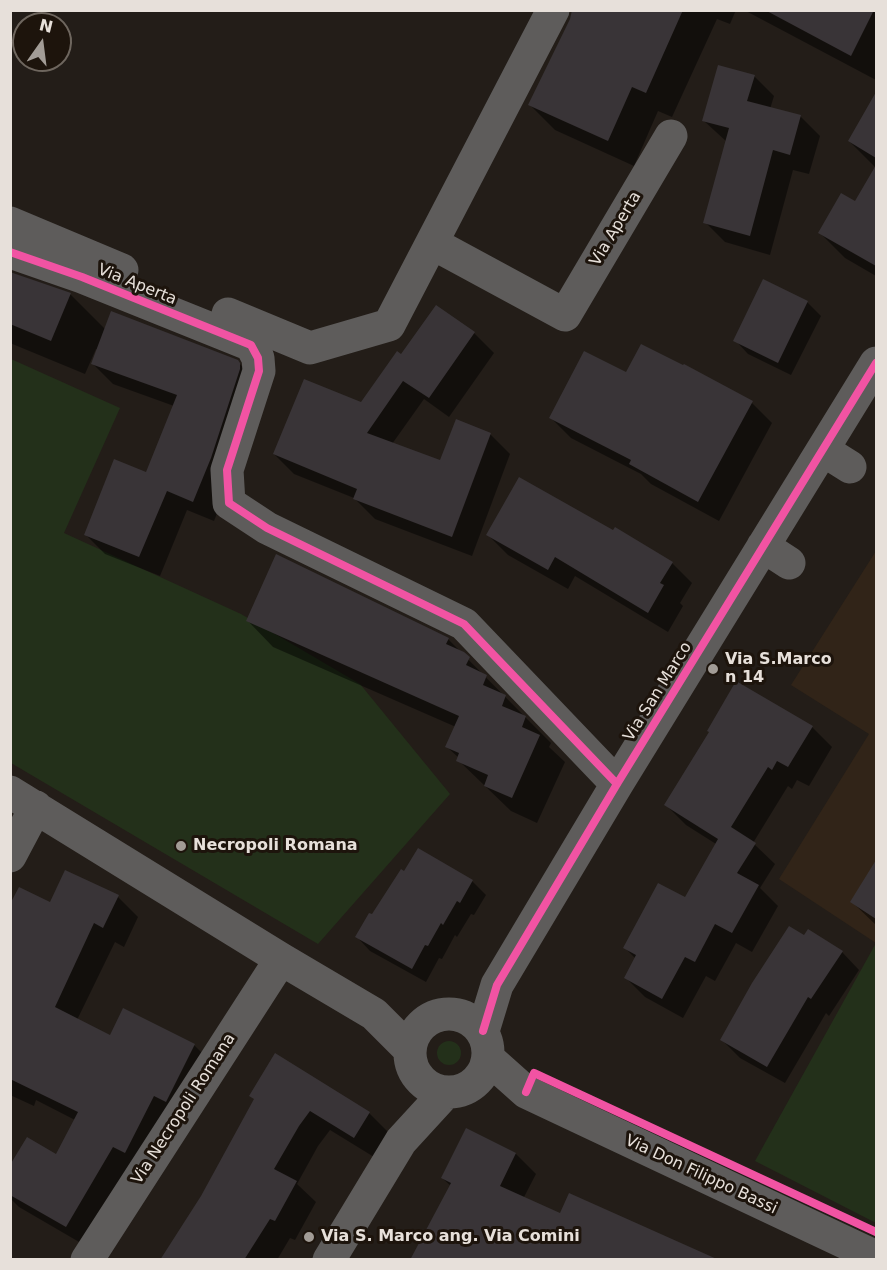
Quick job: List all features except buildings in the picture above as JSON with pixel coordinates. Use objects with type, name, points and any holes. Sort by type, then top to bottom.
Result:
[{"type":"street","name":"Via Aperta","points":[[10,223],[310,348],[389,325],[554,10]]},
{"type":"street","name":"Via Aperta","points":[[432,243],[565,315],[671,136]]},
{"type":"street","name":"Via Aperta","points":[[10,252],[82,277],[252,345],[258,358],[259,371],[227,470],[229,503],[267,528],[464,624],[617,784]]},
{"type":"street","name":"Via San Marco","points":[[374,1014],[409,1049],[412,1038],[419,1027],[458,1055],[617,784],[776,555],[823,450],[876,363]]},
{"type":"street","points":[[823,450],[850,467]]},
{"type":"street","points":[[10,856],[23,800],[374,1014],[458,1055],[401,1142],[329,1260]]},
{"type":"street","name":"Via Necropoli Romana","points":[[87,1260],[281,959]]},
{"type":"street","name":"Via Don Filippo Bassi","points":[[458,1055],[526,1092],[876,1257]]},
{"type":"shaded area","points":[[876,551],[876,943],[779,879],[869,734],[791,685]]},
{"type":"green space","points":[[11,359],[120,408],[64,533],[241,614],[360,684],[450,794],[318,944],[11,763]]},
{"type":"green space","points":[[876,943],[876,1223],[755,1161]]},
{"type":"green space","points":[[449,1041],[458,1044],[461,1053],[458,1062],[449,1065],[440,1062],[437,1053],[440,1044]]},
{"type":"cycle path","points":[[10,252],[82,277],[251,345],[258,358],[259,371],[227,470],[229,503],[267,528],[464,624],[617,784]]},
{"type":"cycle path","points":[[483,1031],[497,985],[617,784],[876,363]]},
{"type":"cycle path","points":[[526,1092],[534,1073],[876,1232]]},
{"type":"place","name":"Via S.Marco n 14","points":[[713,669]]},
{"type":"place","name":"Necropoli Romana","points":[[181,846]]},
{"type":"place","name":"Via S. Marco ang. Via Comini","points":[[309,1237]]}]
